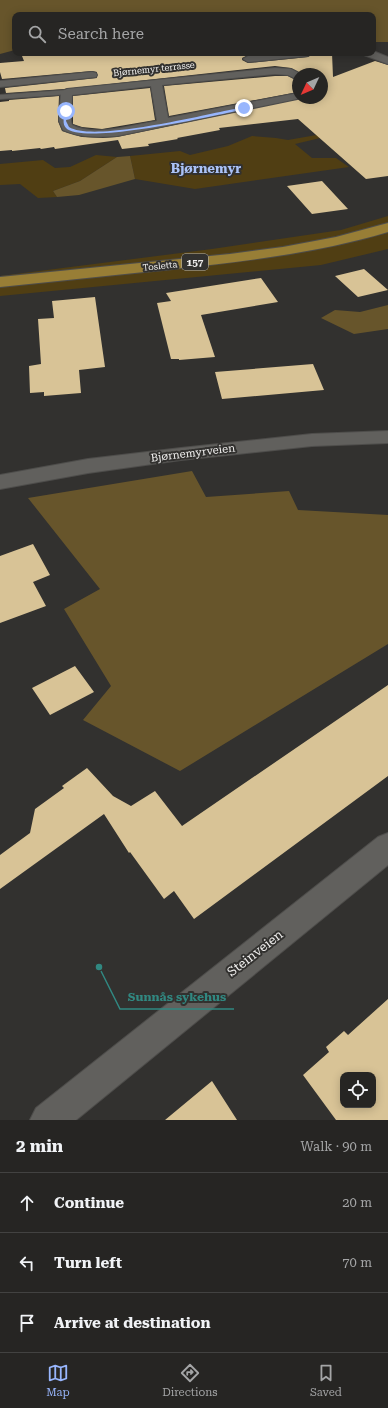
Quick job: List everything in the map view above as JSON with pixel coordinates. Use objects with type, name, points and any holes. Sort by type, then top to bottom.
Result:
[{"type":"main road","name":"Tosletta","points":[[0,282],[278,252],[330,242],[388,227]]},
{"type":"street","points":[[240,60],[277,56]]},
{"type":"street","points":[[376,56],[388,61]]},
{"type":"street","points":[[292,72],[275,71],[67,92],[65,121],[67,127],[70,129],[90,133],[116,132],[292,97]]},
{"type":"street","name":"Bjørnemyr terrasse","points":[[0,84],[103,74]]},
{"type":"street","points":[[156,82],[163,123]]},
{"type":"street","name":"Bjørnemyrveien","points":[[0,482],[88,466],[181,454],[312,440],[388,437]]},
{"type":"street","name":"Steinveien","points":[[48,1120],[388,847]]},
{"type":"lane","points":[[1,97],[67,92]]},
{"type":"shaded area","points":[[0,0],[388,0],[388,42],[376,42],[376,12],[12,12],[12,51],[0,54]]},
{"type":"shaded area","points":[[328,133],[333,135],[295,144],[312,158],[336,158],[349,167],[195,189],[135,179],[130,156],[180,151],[190,155],[228,146],[252,136],[288,140]]},
{"type":"shaded area","points":[[96,155],[117,157],[80,181],[53,191],[57,197],[38,198],[20,184],[0,185],[0,164],[43,160],[55,168],[70,167]]},
{"type":"shaded area","points":[[130,156],[135,179],[79,195],[57,197],[53,191],[80,181],[117,157]]},
{"type":"shaded area","points":[[388,216],[388,249],[321,265],[0,296],[0,276],[212,249],[341,230]]},
{"type":"shaded area","points":[[388,305],[388,329],[354,334],[321,318],[335,310],[360,312]]},
{"type":"shaded area","points":[[192,471],[206,497],[289,491],[298,510],[388,515],[388,644],[180,771],[83,720],[111,686],[64,609],[100,589],[28,498]]},
{"type":"building","points":[[22,56],[246,56],[242,58],[242,60],[248,63],[310,56],[332,56],[333,77],[375,61],[388,65],[388,176],[366,179],[298,119],[219,128],[220,130],[148,144],[149,146],[122,149],[118,140],[55,149],[54,147],[0,151],[0,102],[59,96],[58,121],[62,131],[82,137],[117,137],[292,100],[292,104],[328,104],[328,68],[292,69],[275,66],[64,89],[6,93],[5,88],[97,78],[97,72],[92,71],[2,79],[0,63],[24,61]]},
{"type":"building","points":[[275,76],[288,76],[292,78],[292,93],[169,116],[164,86]]},
{"type":"building","points":[[150,88],[155,120],[102,129],[82,127],[73,124],[73,96]]},
{"type":"building","points":[[322,181],[348,209],[312,214],[287,186]]},
{"type":"building","points":[[364,269],[388,290],[358,297],[335,276]]},
{"type":"building","points":[[261,278],[278,302],[201,315],[215,357],[179,360],[171,359],[157,303],[171,301],[166,293]]},
{"type":"building","points":[[95,297],[105,367],[79,370],[81,393],[44,396],[44,392],[30,393],[29,366],[41,364],[38,319],[54,318],[52,301]]},
{"type":"building","points":[[313,364],[324,390],[222,399],[215,372]]},
{"type":"building","points":[[33,544],[50,575],[33,582],[46,606],[0,623],[0,556]]},
{"type":"building","points":[[75,666],[94,692],[50,715],[32,688]]},
{"type":"building","points":[[388,685],[388,776],[194,919],[174,891],[164,899],[130,852],[129,853],[104,814],[0,889],[0,855],[30,833],[35,809],[64,788],[62,786],[87,768],[113,796],[131,806],[155,791],[182,826]]},
{"type":"building","points":[[388,999],[388,1120],[336,1120],[303,1075],[329,1052],[326,1047],[344,1031],[348,1035]]},
{"type":"building","points":[[212,1081],[237,1120],[165,1120]]},
{"type":"place","name":"Sunnås sykehus","points":[[99,967]]},
{"type":"district","name":"Bjørnemyr","points":[[206,168]]},
{"type":"route","points":[[66,111],[65,121],[67,127],[70,129],[82,132],[101,133],[129,130],[244,108]]}]
